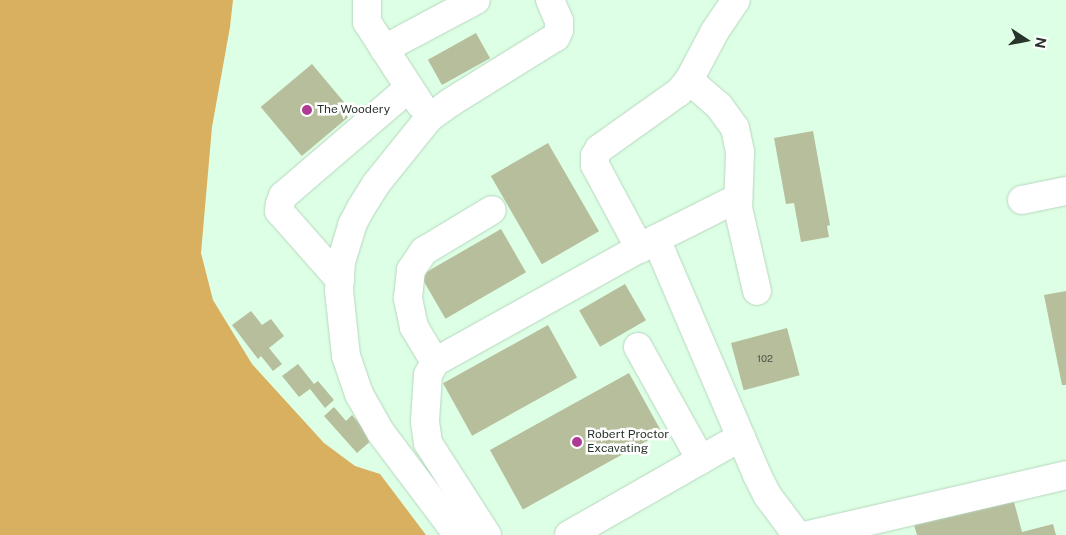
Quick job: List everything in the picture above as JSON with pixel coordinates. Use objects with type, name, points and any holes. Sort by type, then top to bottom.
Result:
[{"type":"lane","points":[[367,0],[365,6],[367,22],[429,118]]},
{"type":"lane","points":[[384,49],[476,0]]},
{"type":"lane","points":[[458,535],[381,432],[350,374],[346,356],[340,280],[341,262],[346,244],[361,208],[376,184],[429,118],[450,102],[556,37],[559,30],[559,21],[550,0]]},
{"type":"lane","points":[[736,0],[715,31],[689,80],[667,102],[599,148],[595,156],[595,165],[648,244],[767,495],[797,535]]},
{"type":"lane","points":[[689,80],[719,106],[735,128],[740,152],[738,198],[740,224],[757,291]]},
{"type":"lane","points":[[340,280],[279,211],[282,196],[409,88]]},
{"type":"lane","points":[[1022,200],[1066,191]]},
{"type":"lane","points":[[487,535],[428,443],[425,421],[427,384],[428,375],[435,362],[648,244],[738,198]]},
{"type":"lane","points":[[435,362],[414,327],[408,298],[411,270],[424,251],[492,210]]},
{"type":"lane","points":[[638,346],[701,460]]},
{"type":"lane","points":[[569,535],[740,437]]},
{"type":"lane","points":[[809,535],[1066,475]]},
{"type":"shaded area","points":[[0,0],[233,0],[212,127],[201,253],[213,300],[252,364],[324,443],[355,466],[380,474],[426,535],[0,535]]},
{"type":"building","points":[[476,33],[490,58],[442,85],[428,60]]},
{"type":"building","name":"The Woodery","points":[[312,64],[353,113],[302,156],[261,107]]},
{"type":"building","points":[[813,131],[830,225],[827,226],[829,237],[801,242],[794,203],[786,204],[774,138]]},
{"type":"building","points":[[548,143],[599,231],[542,264],[491,176]]},
{"type":"building","points":[[501,229],[526,272],[445,319],[420,276]]},
{"type":"building","points":[[625,284],[646,320],[600,347],[579,310]]},
{"type":"building","points":[[1066,291],[1066,385],[1062,385],[1044,295]]},
{"type":"building","points":[[251,311],[262,325],[271,319],[284,336],[269,348],[282,364],[273,371],[261,356],[258,359],[232,325]]},
{"type":"building","points":[[548,325],[577,377],[472,436],[443,383]]},
{"type":"building","points":[[787,328],[800,375],[744,390],[731,343]]},
{"type":"building","points":[[298,364],[314,384],[318,381],[334,400],[325,408],[310,389],[299,397],[282,376]]},
{"type":"building","name":"Robert Proctor Excavating","points":[[629,373],[662,432],[523,510],[490,450]]},
{"type":"building","points":[[334,407],[346,421],[352,415],[373,439],[357,453],[324,416]]},
{"type":"building","points":[[1013,498],[1022,532],[1053,524],[1056,535],[917,535],[914,525]]},
{"type":"place","name":"The Woodery","points":[[307,110]]},
{"type":"place","name":"Robert Proctor Excavating","points":[[577,442]]}]
